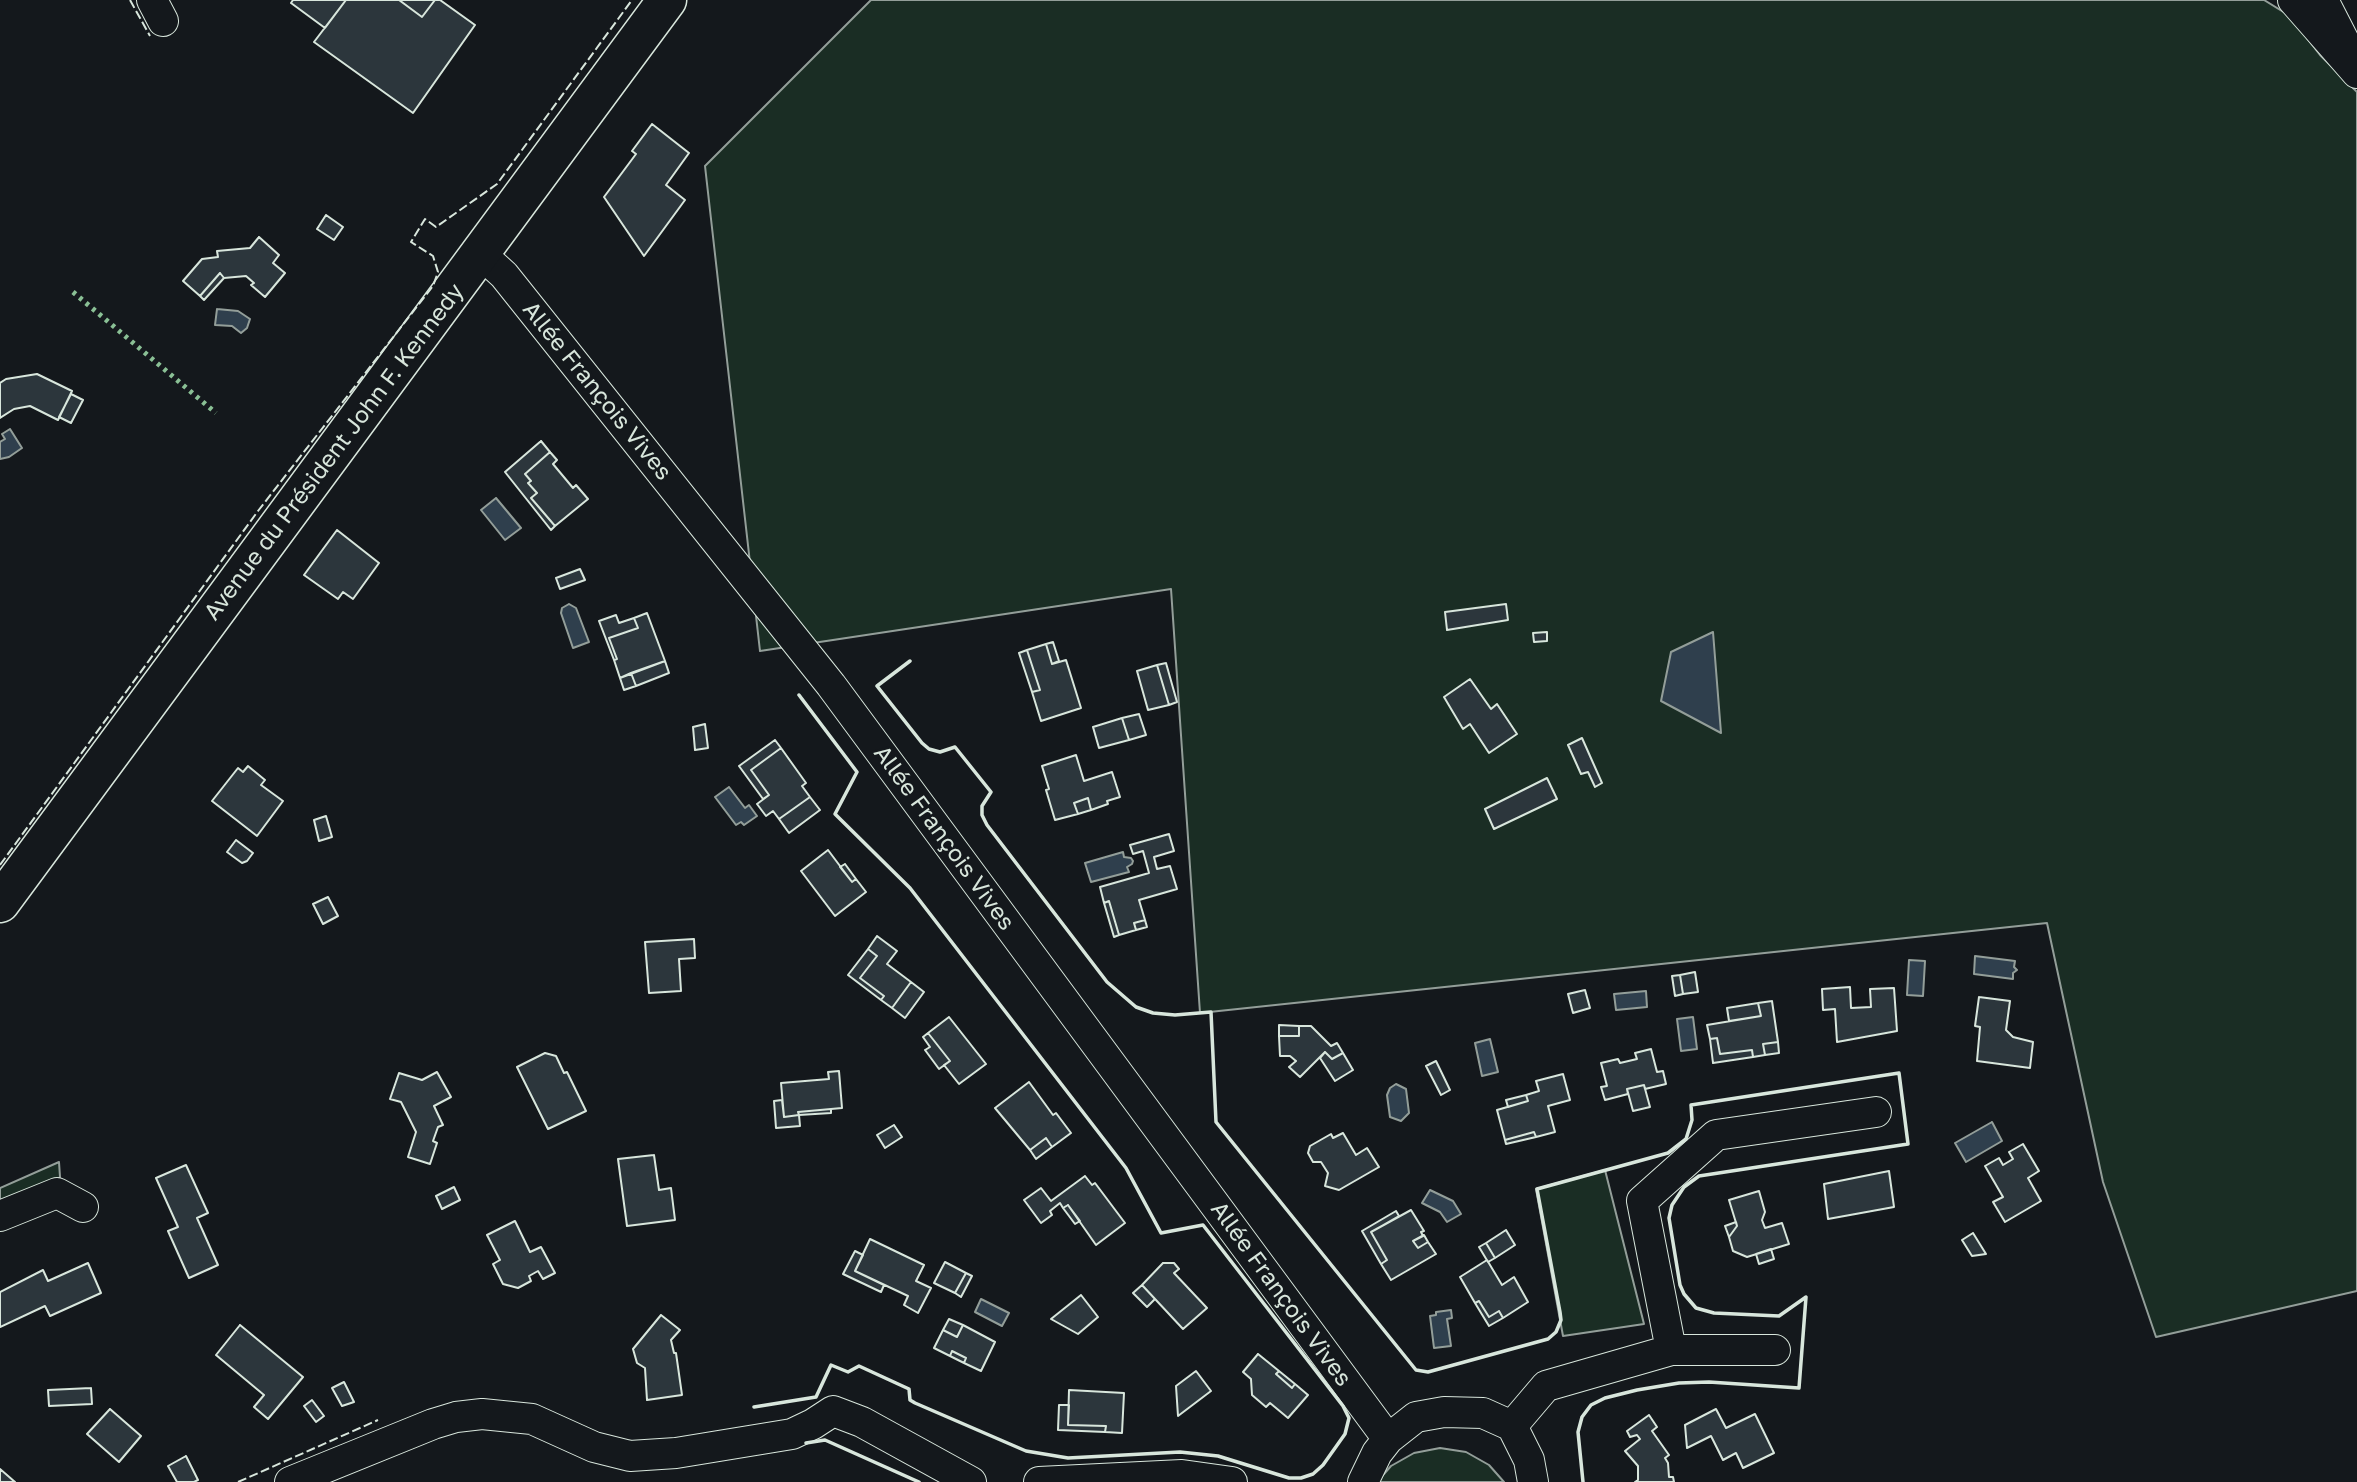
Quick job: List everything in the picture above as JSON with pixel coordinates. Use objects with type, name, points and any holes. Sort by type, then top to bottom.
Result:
[{"type":"main road","name":"Avenue du Président John F. Kennedy","points":[[0,904],[667,0]]},
{"type":"street","points":[[2293,0],[2357,71]]},
{"type":"street","points":[[2323,0],[2357,71]]},
{"type":"street","name":"Allée François Vives","points":[[481,254],[504,275],[831,685],[1388,1439]]},
{"type":"street","points":[[1671,1350],[1642,1201],[1716,1135],[1876,1112]]},
{"type":"street","points":[[0,1216],[57,1194],[83,1207]]},
{"type":"street","points":[[1512,1426],[1546,1385],[1671,1350],[1775,1350]]},
{"type":"street","points":[[290,1482],[456,1417],[482,1414],[532,1419],[594,1447],[630,1456],[653,1455],[792,1434],[833,1411],[862,1422],[971,1482]]},
{"type":"street","points":[[1363,1482],[1377,1453],[1388,1439],[1416,1417],[1444,1412],[1483,1413],[1512,1426],[1529,1460],[1533,1482]]},
{"type":"street","points":[[1039,1482],[1182,1475],[1231,1482]]},
{"type":"green space","points":[[871,0],[2264,0],[2290,16],[2320,55],[2357,92],[2357,1291],[2156,1337],[2103,1182],[2047,923],[1200,1013],[1171,589],[760,651],[705,166]]},
{"type":"green space","points":[[59,1162],[60,1177],[47,1189],[0,1210],[0,1188]]},
{"type":"green space","points":[[1605,1170],[1644,1324],[1563,1336],[1536,1189]]},
{"type":"green space","points":[[1440,1448],[1466,1452],[1489,1465],[1504,1482],[1377,1482],[1391,1466],[1414,1453]]},
{"type":"water","points":[[217,309],[238,311],[250,319],[247,328],[241,333],[232,326],[215,325]]},
{"type":"water","points":[[10,429],[22,448],[9,457],[0,459],[0,442],[5,439],[2,434]]},
{"type":"water","points":[[496,498],[521,528],[505,540],[481,510]]},
{"type":"water","points":[[569,604],[576,608],[589,642],[573,648],[561,613],[562,608]]},
{"type":"water","points":[[1713,632],[1721,733],[1661,701],[1671,652]]},
{"type":"water","points":[[729,787],[745,808],[749,805],[757,816],[744,825],[741,822],[736,825],[715,797]]},
{"type":"water","points":[[1123,852],[1124,857],[1133,861],[1127,867],[1129,872],[1091,882],[1085,863]]},
{"type":"water","points":[[1975,956],[2015,961],[2014,967],[2017,970],[2013,973],[2013,979],[1974,974]]},
{"type":"water","points":[[1909,960],[1925,961],[1923,996],[1907,995]]},
{"type":"water","points":[[1646,991],[1647,1007],[1616,1010],[1614,994]]},
{"type":"water","points":[[1693,1017],[1697,1049],[1681,1051],[1677,1019]]},
{"type":"water","points":[[1490,1039],[1498,1072],[1482,1076],[1475,1043]]},
{"type":"water","points":[[1396,1084],[1406,1089],[1409,1113],[1401,1121],[1390,1117],[1387,1095],[1390,1088]]},
{"type":"water","points":[[1992,1122],[2002,1141],[1966,1162],[1955,1143]]},
{"type":"water","points":[[1430,1190],[1453,1201],[1461,1214],[1447,1222],[1440,1212],[1422,1203]]},
{"type":"water","points":[[981,1299],[1009,1313],[1002,1326],[975,1312]]},
{"type":"water","points":[[1451,1310],[1452,1318],[1447,1319],[1451,1346],[1434,1348],[1430,1316],[1436,1315],[1436,1312]]},
{"type":"building","points":[[293,0],[346,0],[325,28],[291,3]]},
{"type":"building","points":[[346,0],[399,0],[422,17],[435,0],[440,0],[475,25],[413,113],[314,42]]},
{"type":"building","points":[[399,0],[435,0],[422,17]]},
{"type":"building","points":[[652,124],[689,153],[666,185],[685,200],[644,256],[604,197],[636,154],[632,151]]},
{"type":"building","points":[[326,215],[343,227],[334,240],[317,229]]},
{"type":"building","points":[[259,237],[279,255],[273,263],[285,273],[265,297],[251,285],[254,283],[246,276],[224,278],[220,273],[200,296],[183,281],[202,259],[218,257],[217,251],[250,248]]},
{"type":"building","points":[[220,273],[224,278],[204,300],[200,296]]},
{"type":"building","points":[[37,374],[72,391],[58,420],[30,406],[14,409],[0,418],[0,383],[6,379]]},
{"type":"building","points":[[71,394],[83,400],[71,423],[59,417]]},
{"type":"building","points":[[541,441],[550,452],[525,474],[531,481],[528,483],[537,493],[531,498],[555,526],[551,530],[505,472]]},
{"type":"building","points":[[550,452],[557,460],[553,464],[573,488],[576,485],[588,499],[555,526],[531,498],[537,493],[528,483],[531,481],[525,474]]},
{"type":"building","points":[[337,530],[379,563],[353,599],[343,592],[338,599],[304,575]]},
{"type":"building","points":[[580,569],[585,580],[560,589],[556,578]]},
{"type":"building","points":[[1506,604],[1508,620],[1447,630],[1445,612]]},
{"type":"building","points":[[647,613],[665,661],[620,678],[614,660],[617,659],[609,638],[638,628],[634,618]]},
{"type":"building","points":[[616,615],[619,623],[634,618],[638,628],[609,638],[617,659],[614,660],[599,621]]},
{"type":"building","points":[[1547,632],[1547,641],[1534,642],[1533,633]]},
{"type":"building","points":[[1053,642],[1059,661],[1052,664],[1046,644]]},
{"type":"building","points":[[1046,644],[1052,664],[1066,660],[1081,708],[1041,721],[1032,692],[1040,690],[1027,650]]},
{"type":"building","points":[[1027,650],[1040,690],[1032,692],[1019,653]]},
{"type":"building","points":[[665,661],[669,673],[636,686],[631,673]]},
{"type":"building","points":[[1166,663],[1177,702],[1169,705],[1157,665]]},
{"type":"building","points":[[1157,665],[1169,705],[1148,710],[1137,671]]},
{"type":"building","points":[[631,673],[636,686],[624,690],[620,678]]},
{"type":"building","points":[[1470,679],[1491,709],[1497,704],[1517,734],[1489,753],[1470,724],[1463,729],[1444,697]]},
{"type":"building","points":[[1139,714],[1146,735],[1129,740],[1122,718]]},
{"type":"building","points":[[1122,718],[1129,740],[1099,748],[1093,727]]},
{"type":"building","points":[[705,724],[708,748],[695,750],[693,727]]},
{"type":"building","points":[[1582,738],[1602,783],[1595,787],[1588,772],[1581,774],[1568,745]]},
{"type":"building","points":[[775,740],[781,748],[751,770],[769,795],[763,799],[739,766]]},
{"type":"building","points":[[781,748],[806,783],[802,786],[810,797],[779,819],[773,811],[766,816],[757,804],[769,795],[751,770]]},
{"type":"building","points":[[1076,755],[1084,781],[1112,772],[1120,797],[1091,810],[1088,798],[1074,803],[1078,814],[1055,820],[1042,766]]},
{"type":"building","points":[[248,766],[265,780],[261,785],[283,801],[257,836],[212,801],[238,768],[243,772]]},
{"type":"building","points":[[1547,778],[1557,799],[1494,829],[1485,809]]},
{"type":"building","points":[[810,797],[820,810],[789,833],[779,819]]},
{"type":"building","points":[[1088,798],[1091,810],[1078,814],[1074,803]]},
{"type":"building","points":[[326,816],[332,837],[319,841],[314,820]]},
{"type":"building","points":[[1169,834],[1174,851],[1154,857],[1157,869],[1170,866],[1177,889],[1139,900],[1145,920],[1134,923],[1136,930],[1119,935],[1109,901],[1104,903],[1100,887],[1149,873],[1143,851],[1133,854],[1130,845]]},
{"type":"building","points":[[236,840],[253,853],[242,863],[227,852]]},
{"type":"building","points":[[828,850],[852,882],[856,879],[866,892],[835,916],[801,871]]},
{"type":"building","points":[[845,864],[856,879],[852,882],[840,867]]},
{"type":"building","points":[[328,897],[338,916],[323,924],[313,904]]},
{"type":"building","points":[[1109,901],[1119,935],[1114,937],[1104,903]]},
{"type":"building","points":[[1145,920],[1147,927],[1136,930],[1134,923]]},
{"type":"building","points":[[877,936],[897,951],[887,964],[911,982],[892,1008],[881,1000],[884,996],[860,978],[877,956],[868,949]]},
{"type":"building","points":[[694,939],[695,958],[679,959],[681,991],[649,993],[645,942]]},
{"type":"building","points":[[868,949],[877,956],[860,978],[884,996],[881,1000],[848,975]]},
{"type":"building","points":[[1695,972],[1698,992],[1683,994],[1680,975]]},
{"type":"building","points":[[1680,975],[1683,994],[1675,996],[1672,976]]},
{"type":"building","points":[[911,982],[924,992],[905,1018],[892,1008]]},
{"type":"building","points":[[1850,987],[1851,1008],[1871,1007],[1870,989],[1894,988],[1897,1031],[1837,1042],[1835,1009],[1823,1010],[1822,989]]},
{"type":"building","points":[[1585,990],[1590,1008],[1573,1013],[1568,994]]},
{"type":"building","points":[[1979,997],[2010,1001],[2006,1030],[2013,1037],[2033,1042],[2030,1068],[1977,1061],[1980,1027],[1975,1026]]},
{"type":"building","points":[[1772,1001],[1778,1042],[1763,1044],[1765,1055],[1753,1057],[1752,1050],[1720,1054],[1717,1038],[1710,1039],[1707,1025],[1761,1016],[1758,1003]]},
{"type":"building","points":[[1758,1003],[1761,1016],[1729,1021],[1727,1008]]},
{"type":"building","points":[[949,1017],[986,1064],[959,1084],[944,1065],[950,1061],[928,1033]]},
{"type":"building","points":[[1279,1025],[1299,1026],[1299,1036],[1279,1036]]},
{"type":"building","points":[[1299,1026],[1311,1026],[1331,1046],[1337,1043],[1343,1053],[1332,1059],[1325,1052],[1300,1077],[1289,1067],[1296,1061],[1290,1056],[1280,1056],[1279,1036],[1299,1036]]},
{"type":"building","points":[[928,1033],[950,1061],[939,1069],[925,1050],[930,1047],[923,1037]]},
{"type":"building","points":[[1717,1038],[1720,1054],[1752,1050],[1753,1057],[1713,1063],[1710,1039]]},
{"type":"building","points":[[1778,1042],[1779,1053],[1765,1055],[1763,1044]]},
{"type":"building","points":[[1651,1049],[1657,1072],[1663,1071],[1666,1084],[1645,1089],[1644,1085],[1627,1089],[1628,1094],[1605,1100],[1601,1087],[1607,1086],[1601,1063],[1637,1059],[1635,1053]]},
{"type":"building","points":[[1325,1052],[1332,1059],[1343,1053],[1353,1070],[1335,1081],[1320,1058]]},
{"type":"building","points":[[545,1053],[556,1056],[586,1111],[548,1129],[517,1067]]},
{"type":"building","points":[[1436,1061],[1450,1090],[1441,1095],[1426,1066]]},
{"type":"building","points":[[839,1071],[842,1108],[798,1112],[799,1115],[784,1117],[781,1083],[829,1079],[828,1072]]},
{"type":"building","points":[[437,1072],[451,1097],[434,1106],[443,1125],[438,1127],[433,1141],[437,1143],[430,1164],[408,1157],[416,1132],[401,1102],[390,1099],[399,1073],[422,1080]]},
{"type":"building","points":[[1563,1074],[1570,1100],[1548,1106],[1555,1132],[1536,1137],[1534,1132],[1505,1140],[1497,1110],[1528,1101],[1526,1095],[1539,1091],[1536,1081]]},
{"type":"building","points":[[1029,1082],[1053,1115],[1056,1113],[1071,1133],[1052,1147],[1046,1138],[1030,1150],[995,1108]]},
{"type":"building","points":[[1644,1085],[1650,1107],[1633,1111],[1627,1089]]},
{"type":"building","points":[[1526,1095],[1528,1101],[1508,1107],[1506,1100]]},
{"type":"building","points":[[782,1100],[784,1117],[799,1115],[800,1126],[776,1128],[774,1101]]},
{"type":"building","points":[[831,1109],[831,1113],[799,1115],[798,1112]]},
{"type":"building","points":[[894,1125],[902,1137],[885,1148],[877,1135]]},
{"type":"building","points":[[1534,1132],[1536,1137],[1506,1144],[1505,1140]]},
{"type":"building","points":[[1343,1133],[1356,1155],[1367,1148],[1379,1167],[1339,1190],[1325,1186],[1328,1173],[1321,1162],[1313,1162],[1308,1153],[1310,1146],[1331,1134],[1333,1138]]},
{"type":"building","points":[[1046,1138],[1052,1147],[1036,1159],[1030,1150]]},
{"type":"building","points":[[2023,1144],[2039,1171],[2028,1178],[2041,1201],[2005,1222],[1993,1202],[2003,1197],[1985,1166],[1999,1158],[2003,1165],[2013,1159],[2009,1152]]},
{"type":"building","points":[[654,1155],[659,1190],[671,1188],[675,1220],[627,1226],[618,1159]]},
{"type":"building","points":[[186,1165],[208,1213],[197,1218],[218,1265],[189,1278],[168,1231],[178,1227],[156,1178]]},
{"type":"building","points":[[1889,1171],[1894,1207],[1828,1219],[1824,1184]]},
{"type":"building","points":[[1085,1176],[1092,1185],[1095,1183],[1125,1223],[1096,1245],[1068,1205],[1063,1208],[1060,1203],[1050,1211],[1052,1215],[1041,1223],[1024,1200],[1041,1188],[1051,1201]]},
{"type":"building","points":[[454,1187],[460,1200],[442,1209],[436,1196]]},
{"type":"building","points":[[1759,1191],[1765,1212],[1762,1220],[1765,1228],[1782,1223],[1789,1244],[1747,1257],[1733,1251],[1729,1237],[1737,1226],[1729,1200]]},
{"type":"building","points":[[1068,1205],[1080,1221],[1075,1224],[1063,1208]]},
{"type":"building","points":[[1411,1210],[1424,1231],[1421,1232],[1423,1236],[1413,1241],[1418,1248],[1428,1242],[1436,1254],[1391,1280],[1381,1264],[1387,1260],[1371,1232]]},
{"type":"building","points":[[1396,1211],[1399,1216],[1371,1232],[1387,1260],[1381,1264],[1362,1231]]},
{"type":"building","points":[[515,1221],[530,1252],[541,1247],[555,1273],[543,1279],[538,1271],[529,1276],[531,1281],[518,1288],[503,1284],[493,1264],[500,1260],[487,1235]]},
{"type":"building","points":[[1736,1222],[1737,1226],[1729,1237],[1725,1226]]},
{"type":"building","points":[[1506,1230],[1515,1245],[1495,1258],[1486,1243]]},
{"type":"building","points":[[1973,1233],[1986,1254],[1972,1256],[1962,1240]]},
{"type":"building","points":[[1424,1235],[1428,1242],[1418,1248],[1413,1241]]},
{"type":"building","points":[[870,1239],[924,1265],[916,1281],[931,1288],[918,1313],[904,1305],[908,1296],[855,1271]]},
{"type":"building","points":[[1486,1243],[1495,1258],[1488,1262],[1479,1247]]},
{"type":"building","points":[[1771,1249],[1774,1259],[1759,1264],[1756,1254]]},
{"type":"building","points":[[855,1251],[863,1255],[855,1271],[884,1285],[881,1292],[843,1274]]},
{"type":"building","points":[[1487,1260],[1502,1285],[1514,1277],[1528,1302],[1503,1318],[1499,1311],[1489,1317],[1479,1301],[1475,1303],[1460,1277]]},
{"type":"building","points":[[945,1262],[966,1273],[955,1293],[934,1283]]},
{"type":"building","points":[[88,1263],[101,1293],[50,1316],[45,1306],[0,1327],[0,1292],[43,1270],[48,1281]]},
{"type":"building","points":[[1163,1263],[1174,1263],[1179,1269],[1174,1273],[1207,1308],[1183,1329],[1142,1285]]},
{"type":"building","points":[[966,1273],[972,1276],[961,1297],[955,1293]]},
{"type":"building","points":[[1142,1285],[1155,1299],[1147,1307],[1133,1293]]},
{"type":"building","points":[[1081,1295],[1098,1317],[1078,1334],[1051,1319]]},
{"type":"building","points":[[1479,1301],[1489,1317],[1499,1311],[1503,1318],[1489,1326],[1475,1303]]},
{"type":"building","points":[[661,1315],[680,1330],[671,1340],[676,1353],[682,1395],[647,1400],[645,1368],[637,1363],[633,1349]]},
{"type":"building","points":[[949,1319],[963,1325],[957,1337],[943,1330]]},
{"type":"building","points":[[240,1325],[303,1377],[268,1419],[254,1407],[264,1395],[216,1355]]},
{"type":"building","points":[[963,1325],[995,1342],[981,1371],[964,1363],[966,1358],[952,1351],[950,1356],[934,1348],[943,1330],[957,1337]]},
{"type":"building","points":[[952,1351],[966,1358],[964,1363],[950,1356]]},
{"type":"building","points":[[1258,1354],[1279,1371],[1276,1374],[1292,1388],[1295,1384],[1308,1395],[1288,1418],[1270,1403],[1266,1407],[1252,1395],[1251,1379],[1243,1372]]},
{"type":"building","points":[[1196,1371],[1211,1391],[1178,1416],[1176,1386]]},
{"type":"building","points":[[1279,1371],[1295,1384],[1292,1388],[1276,1374]]},
{"type":"building","points":[[344,1382],[354,1402],[342,1406],[332,1388]]},
{"type":"building","points":[[91,1388],[92,1404],[49,1406],[48,1390]]},
{"type":"building","points":[[1069,1390],[1124,1393],[1122,1433],[1105,1432],[1106,1426],[1068,1425]]},
{"type":"building","points":[[312,1400],[324,1416],[316,1422],[304,1406]]},
{"type":"building","points":[[1059,1405],[1069,1405],[1068,1425],[1106,1426],[1105,1432],[1058,1430]]},
{"type":"building","points":[[110,1409],[141,1436],[119,1462],[87,1434]]},
{"type":"building","points":[[1716,1409],[1726,1428],[1755,1414],[1774,1453],[1743,1468],[1736,1453],[1723,1460],[1711,1436],[1687,1448],[1685,1425]]},
{"type":"building","points":[[1649,1415],[1657,1427],[1652,1431],[1669,1455],[1665,1458],[1669,1477],[1673,1477],[1674,1482],[1635,1482],[1638,1480],[1638,1466],[1625,1451],[1640,1439],[1637,1435],[1630,1437],[1627,1431]]},
{"type":"building","points":[[186,1456],[198,1480],[177,1482],[168,1466]]},
{"type":"building","points":[[0,1469],[15,1482],[0,1482]]},
{"type":"hedge","points":[[73,292],[216,413]]},
{"type":"fence","points":[[130,0],[150,36]]},
{"type":"fence","points":[[0,865],[258,511],[433,286],[438,272],[433,256],[411,242],[425,219],[436,227],[497,184],[632,0]]},
{"type":"fence","points":[[238,1482],[378,1420]]},
{"type":"wall","points":[[910,661],[877,686],[922,743],[929,749],[940,752],[955,747],[991,792],[982,806],[982,815],[987,825],[1107,982],[1136,1007],[1153,1013],[1175,1015],[1211,1012],[1216,1122],[1416,1370],[1428,1372],[1548,1339],[1556,1332],[1561,1320],[1560,1312],[1537,1189],[1668,1153],[1686,1139],[1692,1120],[1691,1105],[1899,1073],[1908,1144],[1699,1176],[1684,1187],[1672,1205],[1669,1218],[1680,1285],[1696,1308],[1714,1313],[1779,1316],[1806,1297],[1799,1388],[1709,1382],[1679,1383],[1605,1398],[1591,1405],[1582,1417],[1578,1432],[1583,1482]]},
{"type":"wall","points":[[754,1407],[816,1397],[831,1365],[848,1372],[859,1366],[909,1389],[910,1400],[915,1403],[1026,1451],[1068,1458],[1180,1452],[1218,1456],[1289,1478],[1313,1474],[1323,1465],[1345,1434],[1349,1418],[1343,1406],[1203,1225],[1161,1233],[1126,1168],[910,888],[835,814],[857,772],[799,695]]},
{"type":"wall","points":[[806,1443],[825,1440],[919,1482]]}]
